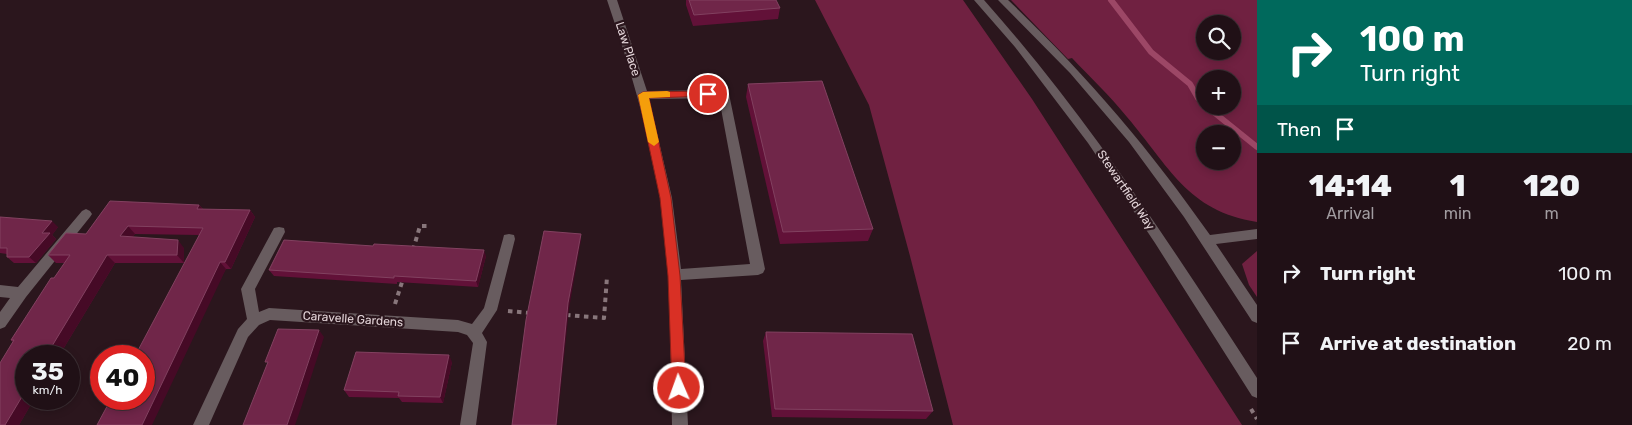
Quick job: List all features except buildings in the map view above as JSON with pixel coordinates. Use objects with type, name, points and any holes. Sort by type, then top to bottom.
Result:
[{"type":"street","name":"Law Place","points":[[612,0],[643,95],[666,198],[674,276],[680,425]]},
{"type":"street","name":"Stewartfield Way","points":[[979,0],[1001,24],[1065,104],[1118,176],[1257,391]]},
{"type":"street","points":[[1003,0],[1072,69],[1114,117],[1207,240],[1257,317]]},
{"type":"street","points":[[643,95],[724,94],[758,269],[674,276]]},
{"type":"street","points":[[0,323],[21,293],[86,214]]},
{"type":"street","points":[[201,425],[243,333],[254,321],[248,289],[279,232]]},
{"type":"street","points":[[1207,240],[1257,234]]},
{"type":"street","points":[[468,425],[480,342],[474,332],[490,310],[509,239]]},
{"type":"street","points":[[0,291],[21,293]]},
{"type":"street","name":"Caravelle Gardens","points":[[254,321],[269,314],[458,326],[474,332]]},
{"type":"path","points":[[412,252],[420,226],[427,226]]},
{"type":"path","points":[[557,314],[604,318],[608,277]]},
{"type":"path","points":[[389,321],[404,278]]},
{"type":"path","points":[[490,310],[538,313]]},
{"type":"shaded area","points":[[815,0],[963,0],[1032,99],[1242,425],[953,425],[869,105]]},
{"type":"shaded area","points":[[1011,0],[1257,0],[1257,222],[1233,216],[1213,208],[1196,197],[1168,169],[1127,117],[1072,58],[1068,59]]},
{"type":"shaded area","points":[[1257,251],[1257,297],[1249,285],[1242,264]]},
{"type":"waterway","points":[[1111,0],[1151,52],[1190,84],[1196,94]]},
{"type":"waterway","points":[[1217,115],[1257,147]]},
{"type":"slow traffic","points":[[654,142],[643,95],[667,95]]},
{"type":"route","points":[[679,388],[674,276],[666,198],[643,95],[708,94]]}]
